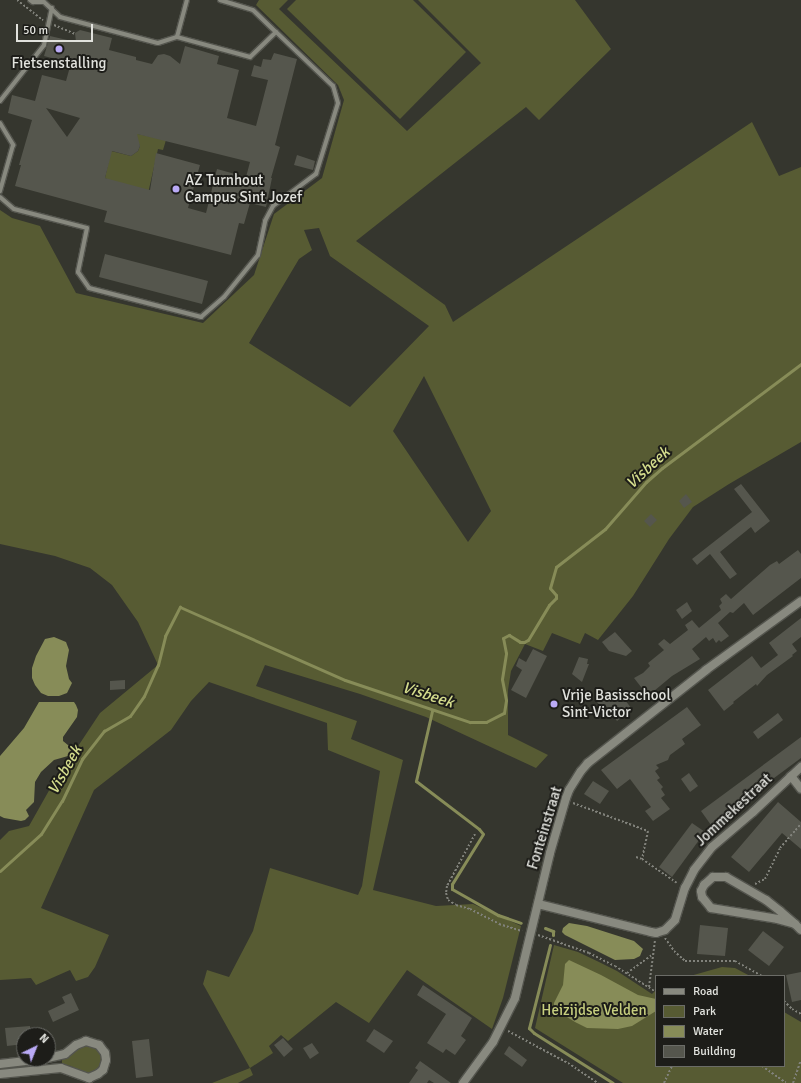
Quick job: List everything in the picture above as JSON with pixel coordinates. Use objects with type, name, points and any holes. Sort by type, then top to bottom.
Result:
[{"type":"street","name":"Fonteinstraat","points":[[463,1083],[487,1052],[501,1028],[515,998],[566,798],[569,790],[583,769],[706,670],[801,601]]},
{"type":"street","name":"Jommekestraat","points":[[660,932],[665,930],[675,920],[685,888],[694,870],[712,847],[753,812],[801,767]]},
{"type":"street","points":[[791,776],[801,789]]},
{"type":"street","points":[[794,924],[778,919],[711,908],[702,897],[701,891],[704,885],[713,877],[726,877],[780,911],[801,930]]},
{"type":"street","points":[[538,904],[651,932],[660,932]]},
{"type":"street","points":[[0,1074],[61,1068],[89,1078],[103,1070],[106,1060],[105,1052],[99,1045],[86,1041],[80,1042],[65,1054],[56,1056]]},
{"type":"street","points":[[0,1064],[16,1062]]},
{"type":"lane","points":[[30,0],[33,2],[45,1],[60,17],[158,43],[177,37],[250,57],[276,32]]},
{"type":"lane","points":[[177,37],[187,0]]},
{"type":"lane","points":[[0,197],[14,209],[87,228],[78,272],[89,288],[201,317],[224,297],[258,255],[265,220],[273,206],[316,174],[338,104],[333,86],[253,10],[220,0]]},
{"type":"lane","points":[[0,101],[44,45],[52,8]]},
{"type":"lane","points":[[0,123],[13,146],[0,191]]},
{"type":"path","points":[[17,0],[38,18],[75,34]]},
{"type":"path","points":[[570,808],[572,801],[648,831],[642,859]]},
{"type":"path","points":[[747,889],[765,879],[780,848],[801,824]]},
{"type":"path","points":[[475,834],[447,886],[446,893],[448,900],[500,924],[524,931],[525,926]]},
{"type":"path","points":[[636,857],[642,859],[685,888]]},
{"type":"path","points":[[649,987],[655,941],[651,932]]},
{"type":"path","points":[[660,932],[674,951],[685,961],[735,961],[760,975]]},
{"type":"path","points":[[545,938],[589,953],[627,973],[655,991]]},
{"type":"path","points":[[627,973],[653,954]]},
{"type":"path","points":[[785,1002],[792,1009],[801,1014]]},
{"type":"path","points":[[501,1028],[568,1063],[598,1083]]},
{"type":"path","points":[[793,1083],[801,1060]]},
{"type":"path","points":[[664,1083],[672,1067]]},
{"type":"path","points":[[763,1067],[786,1083]]},
{"type":"green space","points":[[259,0],[288,0],[279,9],[407,131],[481,63],[418,0],[575,0],[611,49],[539,120],[526,107],[356,241],[445,305],[453,322],[752,122],[779,176],[801,167],[801,442],[693,507],[669,539],[633,596],[598,640],[585,633],[580,644],[552,633],[543,651],[525,644],[511,671],[508,690],[508,735],[548,755],[536,768],[426,717],[360,694],[265,665],[256,686],[357,721],[351,739],[403,760],[373,890],[436,906],[473,904],[521,926],[503,998],[492,1029],[407,970],[369,1023],[336,1002],[288,1041],[281,1035],[269,1046],[273,1053],[250,1068],[203,984],[207,970],[229,977],[253,931],[270,868],[358,895],[362,886],[380,771],[328,750],[327,723],[209,682],[191,701],[171,730],[94,790],[41,908],[109,935],[95,967],[88,977],[76,981],[70,970],[36,985],[31,978],[0,980],[0,840],[9,831],[29,826],[51,787],[100,713],[158,665],[138,622],[112,585],[90,568],[55,556],[0,544],[0,210],[12,218],[40,226],[76,293],[203,323],[254,275],[274,214],[322,178],[344,100],[338,85],[256,5]],"holes":[[[319,228],[330,256],[429,326],[350,407],[249,343],[299,259],[312,250],[304,230]],[[424,376],[491,511],[468,542],[393,431]]]},
{"type":"green space","points":[[296,0],[413,0],[466,52],[400,119],[287,9]]},
{"type":"green space","points":[[133,133],[166,140],[163,150],[158,149],[147,198],[105,178],[111,151],[131,156],[138,151],[140,146]]},
{"type":"green space","name":"Heizijdse Velden","points":[[554,945],[578,952],[617,971],[652,994],[655,991],[655,1067],[785,1067],[785,1013],[801,1022],[801,1083],[623,1083],[535,1028]]},
{"type":"green space","points":[[722,967],[735,968],[748,975],[694,975]]},
{"type":"green space","points":[[89,1045],[98,1049],[101,1055],[102,1061],[97,1070],[85,1074],[71,1066],[62,1064],[62,1060],[70,1056],[80,1047]]},
{"type":"green space","points":[[250,1068],[253,1075],[238,1083],[212,1083]]},
{"type":"water","points":[[54,637],[66,642],[69,650],[66,666],[69,679],[72,683],[67,693],[59,696],[48,696],[41,693],[35,685],[32,678],[32,668],[36,656],[45,639]]},
{"type":"water","points":[[39,702],[74,702],[78,710],[77,717],[63,737],[63,741],[74,750],[68,756],[54,760],[41,772],[35,782],[34,802],[26,810],[29,816],[25,820],[21,821],[4,818],[0,816],[0,756],[24,728]]},
{"type":"water","points":[[569,923],[587,926],[634,941],[643,949],[640,956],[634,959],[615,960],[565,935],[562,932],[563,928]]},
{"type":"water","points":[[569,960],[638,995],[655,999],[655,1012],[632,1026],[618,1029],[587,1028],[575,1022],[554,1009],[554,1003],[563,985],[565,964]]},
{"type":"building","points":[[80,30],[112,38],[109,50],[136,57],[136,60],[152,64],[158,55],[164,54],[170,56],[180,64],[185,46],[219,56],[217,64],[239,70],[227,118],[256,126],[268,80],[251,76],[254,65],[261,67],[263,59],[271,60],[274,53],[297,59],[275,145],[280,147],[271,178],[266,207],[250,203],[244,224],[239,223],[231,255],[104,222],[107,211],[15,186],[21,165],[19,165],[32,120],[8,113],[12,95],[35,101],[42,75],[66,81],[71,63],[44,56],[50,36],[76,42],[75,33]],"holes":[[[46,108],[80,118],[67,137]],[[137,134],[250,162],[246,177],[217,169],[206,213],[188,208],[200,165],[156,153],[150,190],[105,178],[112,151],[131,156],[138,151],[140,146]]]},
{"type":"building","points":[[297,155],[315,161],[313,170],[294,165]]},
{"type":"building","points":[[105,254],[208,281],[202,304],[99,277]]},
{"type":"building","points":[[741,484],[770,521],[755,533],[751,527],[720,552],[737,574],[730,579],[710,554],[697,565],[692,559],[752,512],[734,489]]},
{"type":"building","points":[[686,494],[692,502],[684,508],[679,501]]},
{"type":"building","points":[[651,514],[657,520],[650,527],[644,521]]},
{"type":"building","points":[[798,550],[801,554],[801,578],[753,615],[744,603],[733,613],[730,612],[718,623],[729,636],[721,642],[719,640],[716,643],[713,638],[709,641],[706,637],[692,649],[700,659],[672,676],[648,696],[634,678],[643,673],[650,666],[648,663],[664,650],[658,644],[664,639],[670,644],[688,630],[685,625],[692,620],[699,628],[721,610],[719,606],[722,603],[720,599],[726,594],[731,599],[770,565],[777,561],[779,564]]},
{"type":"building","points":[[687,602],[692,611],[682,619],[676,610]]},
{"type":"building","points":[[801,618],[801,637],[792,644],[797,651],[792,655],[793,656],[767,675],[757,686],[756,684],[733,702],[734,703],[724,711],[708,690],[752,656],[761,668],[778,655],[769,643]]},
{"type":"building","points":[[615,632],[632,651],[626,656],[609,651],[602,642]]},
{"type":"building","points":[[533,649],[547,656],[526,698],[511,690],[522,670],[516,666],[519,658],[526,662]]},
{"type":"building","points":[[579,657],[588,659],[587,664],[589,664],[582,682],[572,674]]},
{"type":"building","points":[[125,680],[125,689],[110,690],[110,681]]},
{"type":"building","points":[[611,691],[617,698],[621,695],[632,709],[617,721],[606,706],[602,708],[597,702]]},
{"type":"building","points":[[687,707],[701,725],[682,739],[685,744],[670,755],[668,760],[656,765],[659,768],[655,771],[660,778],[657,780],[663,787],[661,789],[665,795],[661,798],[670,809],[653,821],[645,811],[651,807],[630,779],[617,789],[601,770]]},
{"type":"building","points":[[778,713],[783,720],[758,739],[753,732]]},
{"type":"building","points":[[801,737],[801,758],[711,825],[701,811]]},
{"type":"building","points":[[689,773],[698,786],[690,792],[681,779]]},
{"type":"building","points":[[593,781],[609,791],[600,804],[584,794]]},
{"type":"building","points":[[778,802],[801,822],[801,849],[782,833],[749,872],[731,857]]},
{"type":"building","points":[[692,823],[705,832],[672,877],[659,867]]},
{"type":"building","points":[[700,925],[728,928],[725,956],[697,954]]},
{"type":"building","points":[[763,931],[784,947],[769,966],[748,950]]},
{"type":"building","points":[[801,972],[801,1000],[792,1002],[786,975]]},
{"type":"building","points":[[423,985],[472,1018],[461,1036],[466,1040],[455,1055],[446,1049],[443,1053],[427,1043],[446,1014],[417,995]]},
{"type":"building","points":[[71,993],[79,1010],[53,1022],[48,1011],[65,1003],[62,997]]},
{"type":"building","points":[[16,1027],[16,1045],[7,1046],[5,1028]]},
{"type":"building","points":[[374,1029],[393,1041],[384,1053],[366,1041]]},
{"type":"building","points":[[283,1038],[293,1049],[284,1057],[274,1045]]},
{"type":"building","points":[[149,1039],[153,1076],[136,1078],[132,1041]]},
{"type":"building","points":[[312,1043],[319,1053],[310,1059],[303,1048]]},
{"type":"building","points":[[509,1046],[527,1060],[522,1067],[504,1054]]},
{"type":"building","points":[[420,1061],[451,1083],[434,1083],[429,1080],[427,1083],[409,1083],[418,1070],[415,1068]]},
{"type":"waterway","name":"Visbeek","points":[[0,871],[41,834],[62,801],[82,759],[104,731],[130,716],[144,696],[158,665],[165,636],[180,607],[345,680],[470,722],[486,722],[504,713],[506,700],[502,679],[506,653],[503,638],[509,635],[520,642],[528,640],[549,605],[556,598],[556,595],[550,588],[556,567],[605,529],[646,482],[662,468],[801,364]]},
{"type":"waterway","points":[[432,711],[416,781],[479,829],[483,834],[452,884],[452,889],[498,915],[521,923]]},
{"type":"waterway","points":[[545,928],[553,931],[553,935]]},
{"type":"waterway","points":[[550,945],[529,1028],[534,1033],[613,1083]]},
{"type":"place","name":"Fietsenstalling","points":[[59,49]]},
{"type":"place","name":"AZ Turnhout Campus Sint Jozef","points":[[176,189]]},
{"type":"place","name":"Vrije Basisschool Sint-Victor","points":[[554,704]]}]
